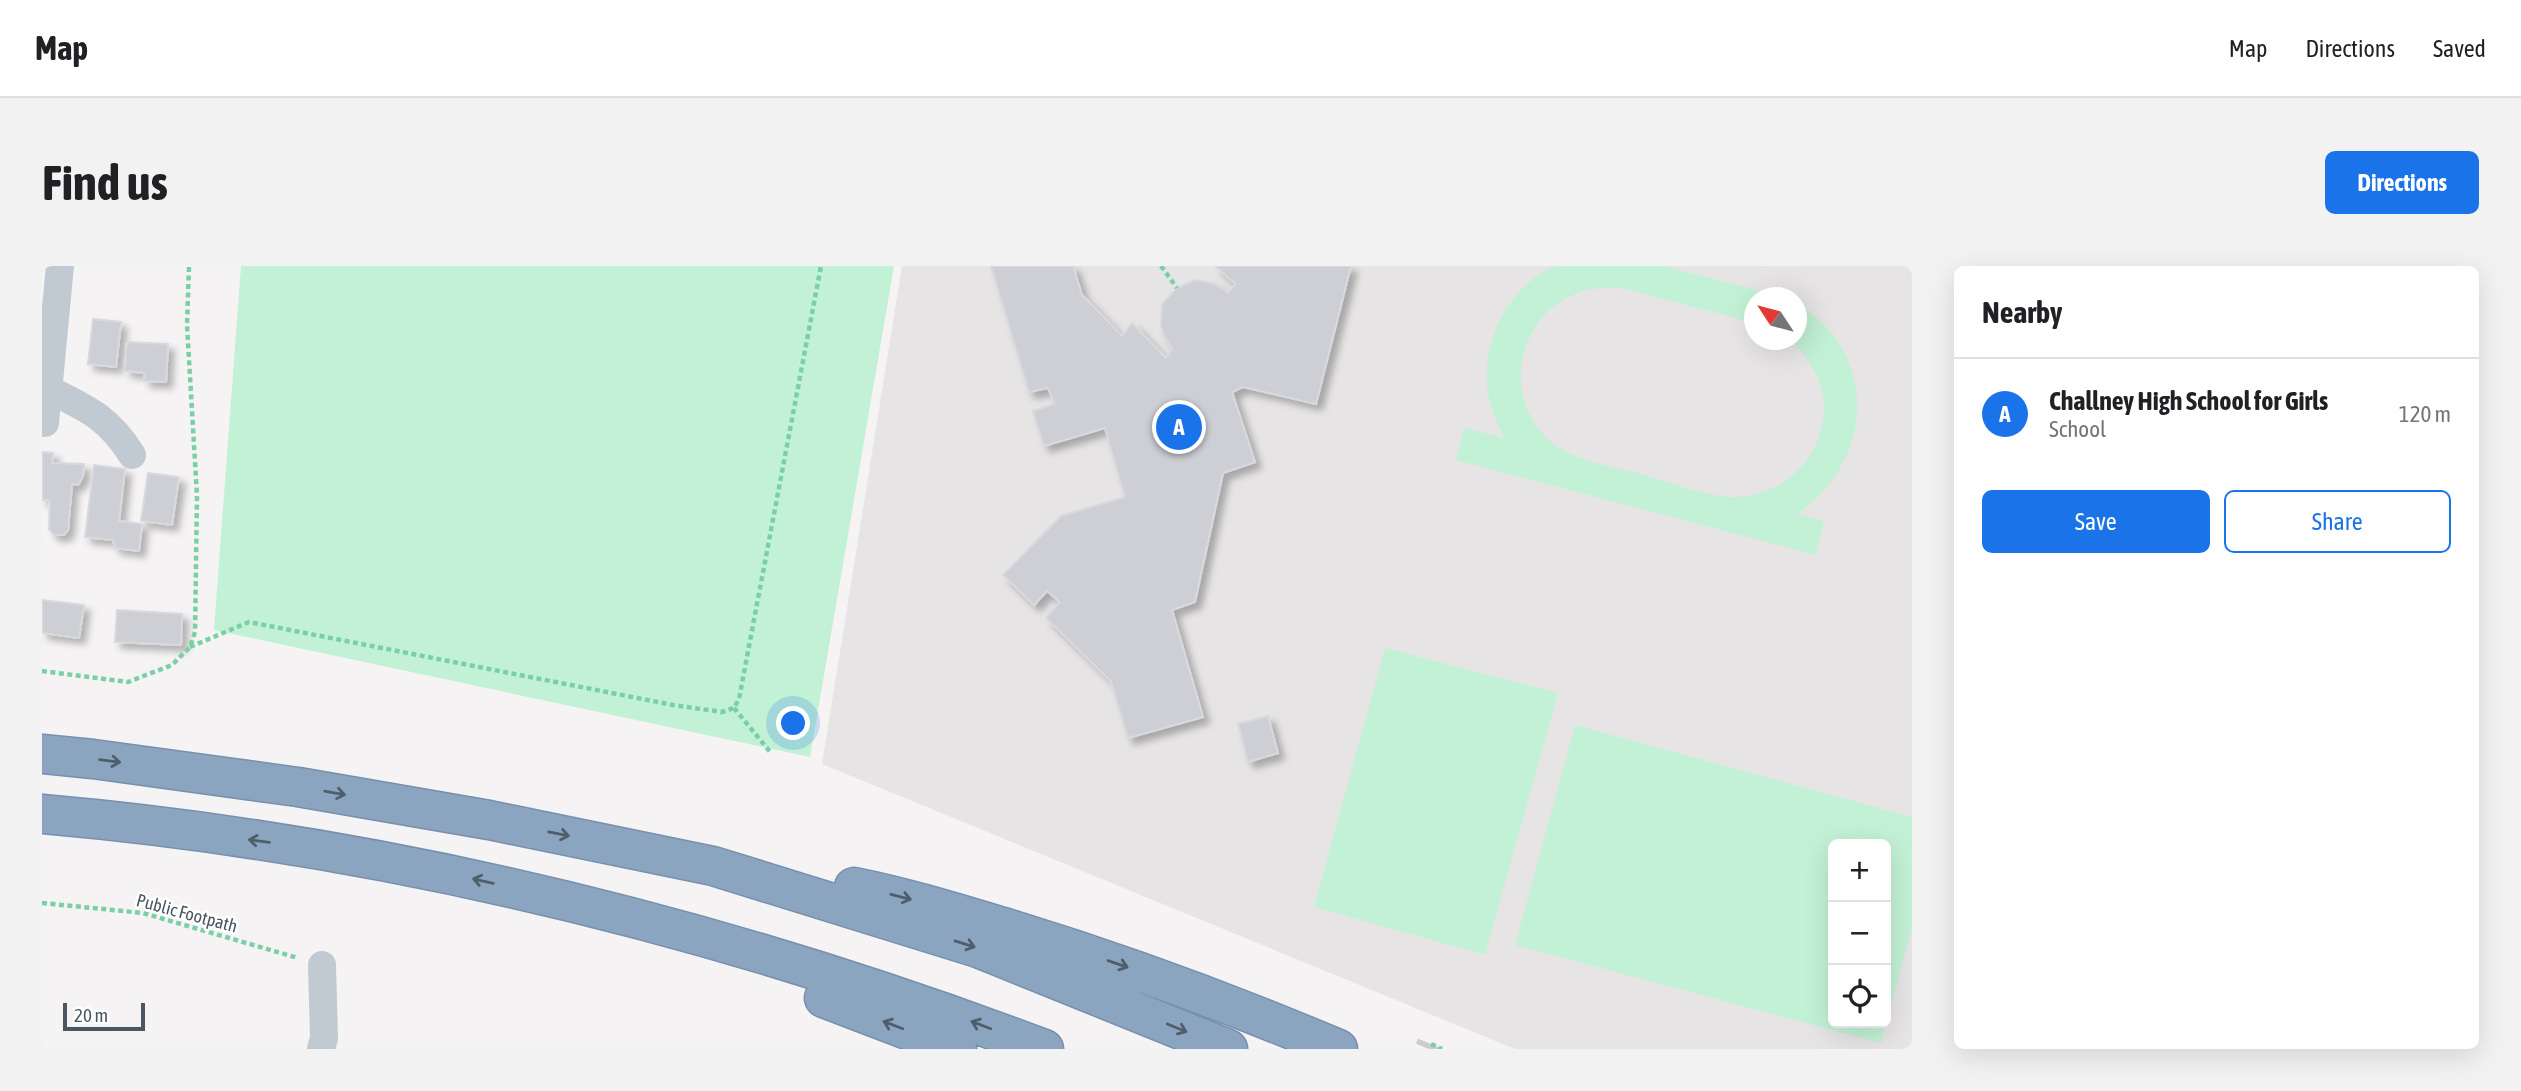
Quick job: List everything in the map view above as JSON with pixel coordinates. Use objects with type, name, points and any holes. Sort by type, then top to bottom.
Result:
[{"type":"highway","points":[[42,754],[93,758],[298,787],[489,820],[713,866],[823,880],[904,897],[1079,950],[1228,1003],[1338,1049]]},
{"type":"highway","points":[[42,814],[278,844],[472,879],[802,965],[955,1015],[1044,1049]]},
{"type":"highway","points":[[713,866],[978,948],[1228,1049]]},
{"type":"highway","points":[[621,916],[711,955],[957,1049]]},
{"type":"street","points":[[45,423],[60,266]]},
{"type":"street","points":[[50,390],[102,418],[118,433],[132,455]]},
{"type":"street","points":[[321,1049],[324,1038],[322,965]]},
{"type":"path","points":[[190,266],[187,324],[197,496],[195,632],[190,647]]},
{"type":"path","points":[[42,671],[128,682],[172,665],[190,647],[249,622],[673,705],[722,712],[734,708],[739,699],[821,266]]},
{"type":"path","points":[[1161,266],[1177,288]]},
{"type":"path","points":[[734,708],[771,753]]},
{"type":"path","name":"Public Footpath","points":[[42,903],[143,913],[322,965]]},
{"type":"path","points":[[1431,1044],[1442,1049]]},
{"type":"shaded area","points":[[902,266],[1912,266],[1912,1049],[1515,1049],[822,764]]},
{"type":"green space","points":[[241,266],[894,266],[810,757],[214,630]]},
{"type":"green space","points":[[1555,266],[1664,266],[1745,287],[1744,320],[1622,288],[1581,292],[1555,305],[1540,321],[1529,339],[1522,359],[1521,381],[1525,402],[1534,421],[1557,446],[1590,461],[1709,494],[1744,496],[1771,489],[1794,474],[1812,453],[1822,426],[1823,398],[1816,373],[1800,350],[1807,350],[1807,312],[1824,325],[1843,350],[1854,378],[1857,408],[1853,437],[1841,466],[1823,492],[1797,514],[1824,521],[1816,555],[1456,460],[1464,428],[1504,438],[1489,400],[1489,350],[1502,316],[1512,300],[1524,286]]},
{"type":"green space","points":[[1385,648],[1558,693],[1485,955],[1314,907]]},
{"type":"green space","points":[[1575,725],[1912,817],[1912,929],[1891,1006],[1891,839],[1828,839],[1828,1028],[1885,1028],[1881,1043],[1515,945]]},
{"type":"building","points":[[991,266],[1073,266],[1082,295],[1122,336],[1132,323],[1166,358],[1173,349],[1164,336],[1161,325],[1162,304],[1177,288],[1195,280],[1215,284],[1228,293],[1236,284],[1215,266],[1351,266],[1316,404],[1243,387],[1232,392],[1255,462],[1223,473],[1195,602],[1172,610],[1203,717],[1128,738],[1111,681],[1046,618],[1060,602],[1047,591],[1034,605],[1003,575],[1061,516],[1125,497],[1105,428],[1044,446],[1033,411],[1055,404],[1048,388],[1029,392]]},
{"type":"building","points":[[93,319],[121,322],[116,367],[88,364]]},
{"type":"building","points":[[127,342],[168,344],[166,382],[144,381],[145,373],[125,371]]},
{"type":"building","points":[[42,452],[53,453],[52,463],[84,464],[83,476],[78,485],[72,484],[68,530],[64,535],[54,535],[49,529],[50,500],[42,500]]},
{"type":"building","points":[[94,465],[125,469],[119,521],[142,524],[139,551],[115,548],[113,540],[85,537]]},
{"type":"building","points":[[148,473],[179,477],[172,525],[141,521]]},
{"type":"building","points":[[42,600],[84,605],[79,638],[42,633]]},
{"type":"building","points":[[117,610],[182,614],[181,645],[115,642]]},
{"type":"building","points":[[1268,716],[1278,753],[1248,762],[1238,724]]},
{"type":"tunnel","points":[[1429,1049],[1431,1044]]},
{"type":"place","name":"Challney High School for Girls","points":[[1179,427]]}]
